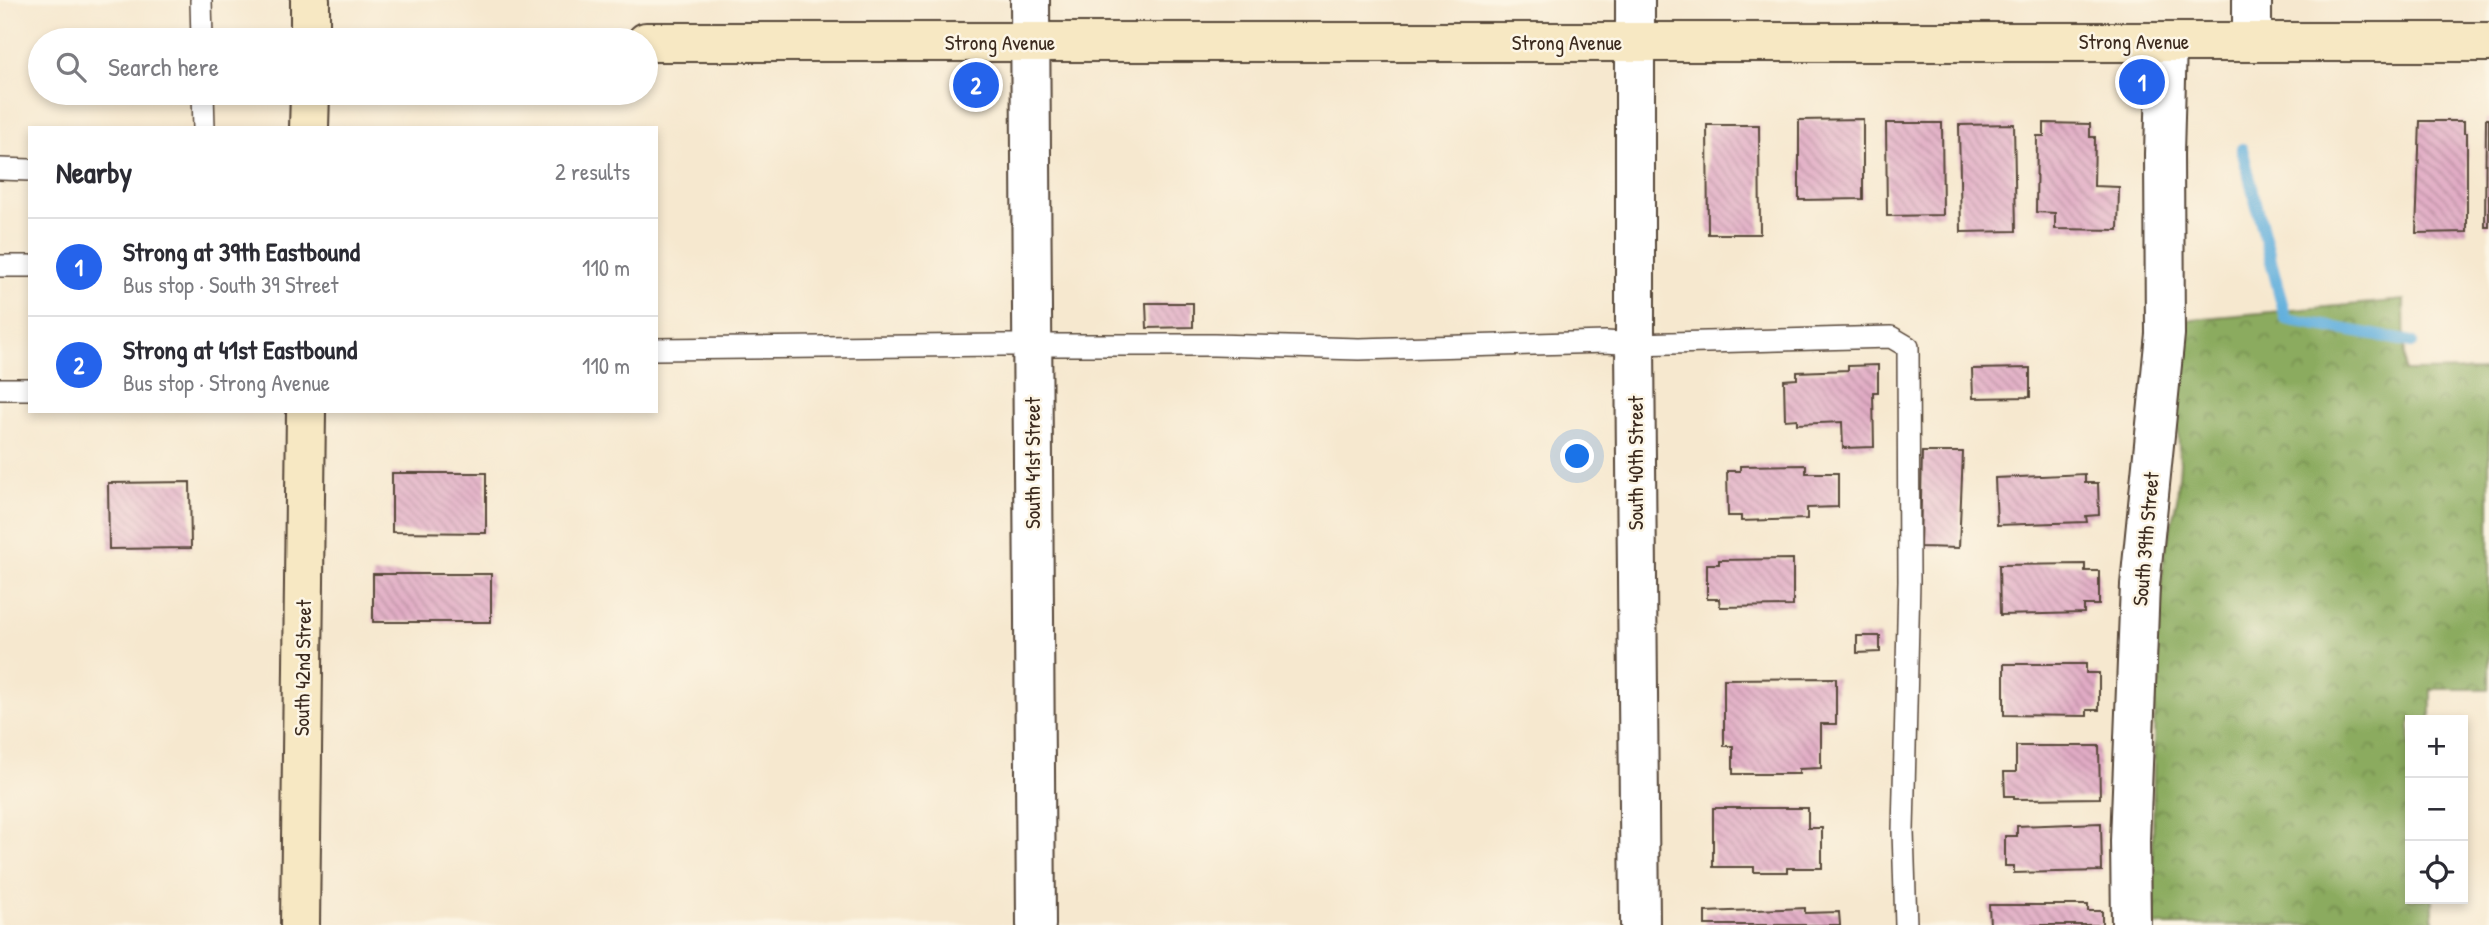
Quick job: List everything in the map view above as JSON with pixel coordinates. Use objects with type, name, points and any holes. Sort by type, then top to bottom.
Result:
[{"type":"street","points":[[310,0],[310,28]]},
{"type":"street","name":"South 41st Street","points":[[1030,0],[1036,925]]},
{"type":"street","name":"South 40th Street","points":[[1635,0],[1640,925]]},
{"type":"street","points":[[2252,0],[2252,42]]},
{"type":"street","name":"Strong Avenue","points":[[658,42],[2489,42]]},
{"type":"street","name":"South 39th Street","points":[[2131,925],[2130,841],[2140,585],[2165,334],[2164,154],[2167,42]]},
{"type":"street","points":[[309,126],[310,105]]},
{"type":"street","name":"South 42nd Street","points":[[300,925],[306,413]]},
{"type":"lane","points":[[201,0],[202,28]]},
{"type":"lane","points":[[204,105],[204,126]]},
{"type":"lane","points":[[0,169],[28,170]]},
{"type":"lane","points":[[0,266],[28,266]]},
{"type":"lane","points":[[658,349],[1214,345],[1359,349],[1891,337],[1908,347],[1909,581],[1903,831],[1906,925]]},
{"type":"lane","points":[[0,389],[28,389]]},
{"type":"green space","points":[[2404,300],[2405,371],[2489,370],[2489,689],[2431,689],[2431,715],[2405,715],[2405,904],[2433,904],[2433,925],[2152,925],[2155,645],[2164,556],[2177,499],[2180,463],[2171,321]]},
{"type":"building","points":[[1863,119],[1863,199],[1799,200],[1799,120]]},
{"type":"building","points":[[2486,119],[2489,119],[2489,227],[2485,227]]},
{"type":"building","points":[[2420,121],[2464,121],[2464,133],[2467,133],[2467,232],[2416,233]]},
{"type":"building","points":[[1886,123],[1942,123],[1943,215],[1887,216]]},
{"type":"building","points":[[2044,123],[2090,124],[2090,137],[2095,137],[2094,186],[2119,187],[2118,230],[2055,229],[2055,213],[2036,212],[2037,136],[2044,136]]},
{"type":"building","points":[[2014,124],[2016,231],[1961,232],[1959,125]]},
{"type":"building","points":[[1707,125],[1759,125],[1760,234],[1708,234]]},
{"type":"building","points":[[1146,303],[1193,303],[1193,327],[1147,328]]},
{"type":"building","points":[[1878,365],[1878,392],[1873,392],[1874,447],[1843,448],[1842,422],[1797,424],[1797,419],[1785,420],[1784,380],[1797,379],[1797,372],[1848,370],[1848,366]]},
{"type":"building","points":[[2030,368],[2030,397],[1973,398],[1972,369]]},
{"type":"building","points":[[1922,452],[1963,452],[1959,548],[1920,547]]},
{"type":"building","points":[[1806,465],[1806,473],[1838,473],[1838,507],[1807,508],[1807,519],[1741,521],[1741,516],[1728,516],[1727,471],[1740,471],[1740,466]]},
{"type":"building","points":[[392,473],[486,473],[486,533],[392,532]]},
{"type":"building","points":[[2085,474],[2085,483],[2098,483],[2099,515],[2086,516],[2087,522],[1997,525],[1995,478]]},
{"type":"building","points":[[190,482],[191,548],[109,549],[108,483]]},
{"type":"building","points":[[1793,559],[1793,606],[1720,607],[1719,599],[1707,599],[1707,564],[1719,564],[1719,560]]},
{"type":"building","points":[[2085,564],[2085,571],[2099,571],[2099,605],[2084,605],[2084,613],[2000,615],[1999,565]]},
{"type":"building","points":[[373,574],[491,574],[491,622],[373,622]]},
{"type":"building","points":[[1857,636],[1880,636],[1880,652],[1857,653]]},
{"type":"building","points":[[2004,664],[2086,664],[2086,673],[2099,673],[2099,710],[2087,710],[2087,716],[2004,715]]},
{"type":"building","points":[[1836,678],[1836,724],[1821,724],[1821,768],[1799,769],[1799,774],[1733,774],[1733,746],[1724,746],[1724,679]]},
{"type":"building","points":[[2016,746],[2099,746],[2100,798],[2014,799],[2014,796],[2005,796],[2004,772],[2016,772]]},
{"type":"building","points":[[1713,808],[1808,808],[1808,828],[1822,828],[1822,868],[1754,872],[1754,867],[1713,867]]},
{"type":"building","points":[[2101,823],[2102,871],[2014,873],[2014,866],[2005,866],[2005,836],[2017,836],[2017,826]]},
{"type":"building","points":[[1989,905],[2088,905],[2088,911],[2102,911],[2102,925],[1990,925]]},
{"type":"building","points":[[1805,908],[1805,913],[1839,912],[1840,925],[1705,925],[1705,912]]},
{"type":"waterway","points":[[2242,149],[2286,319],[2412,342]]},
{"type":"place","name":"Strong at 39th Eastbound","points":[[2142,82]]},
{"type":"place","name":"Strong at 41st Eastbound","points":[[976,85]]}]
